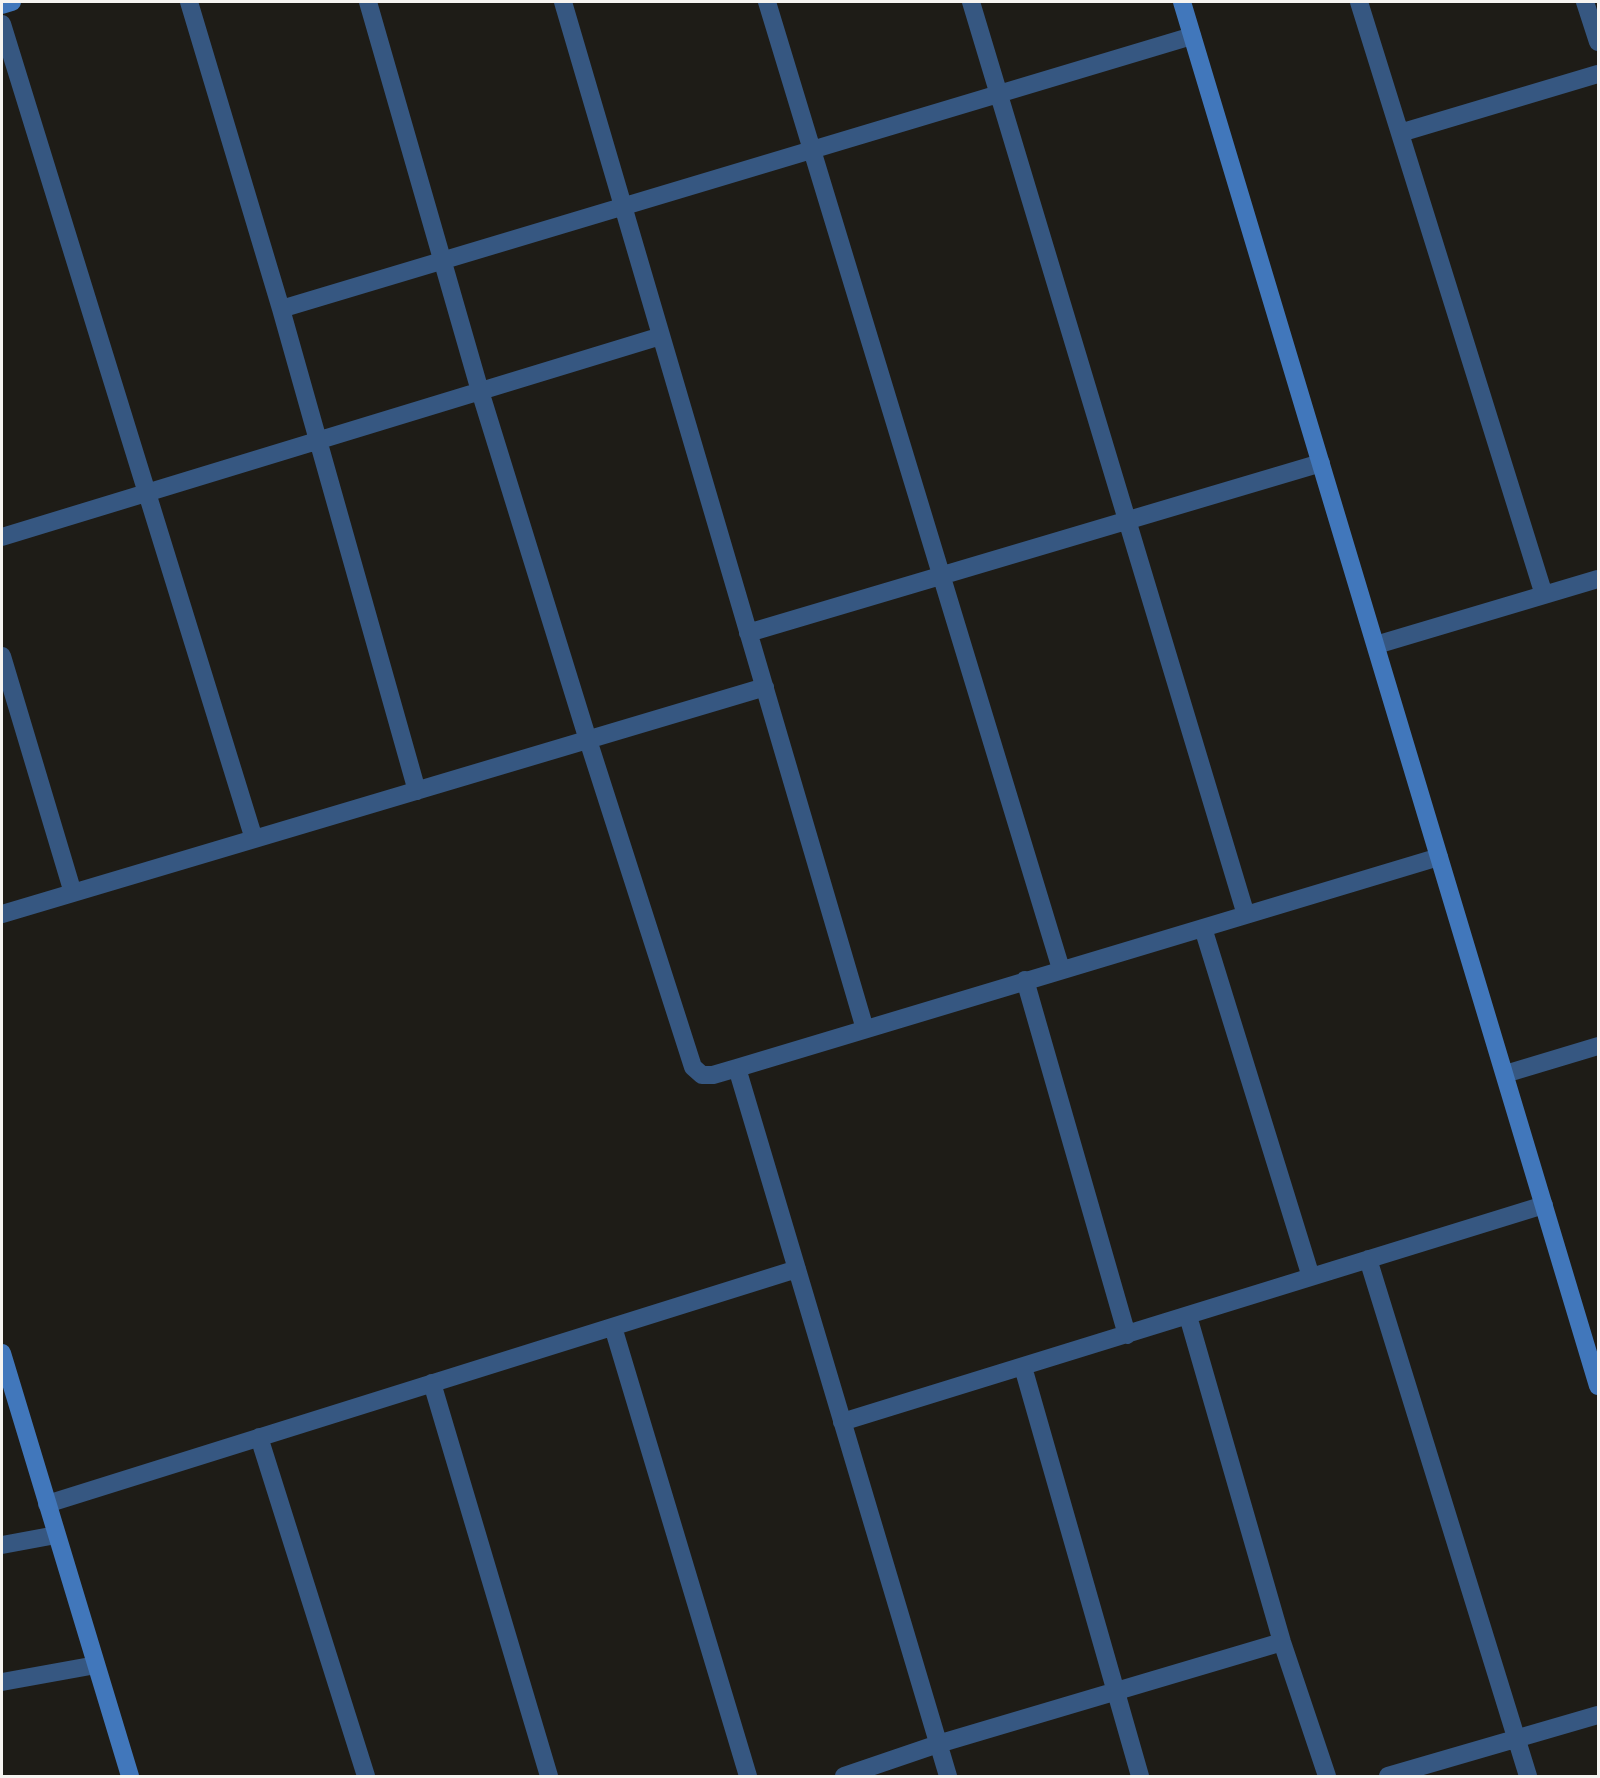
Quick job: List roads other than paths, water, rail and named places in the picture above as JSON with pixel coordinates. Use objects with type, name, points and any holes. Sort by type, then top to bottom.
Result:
[{"type":"street","points":[[2,5],[12,2]]},
{"type":"street","points":[[189,2],[281,309],[417,791]]},
{"type":"street","points":[[368,2],[480,391],[588,740],[693,1067],[702,1075],[713,1075],[737,1068],[1439,857]]},
{"type":"street","points":[[563,2],[865,1029]]},
{"type":"street","points":[[767,2],[1061,969]]},
{"type":"street","points":[[971,2],[1246,915]]},
{"type":"street","points":[[1182,2],[1599,1386]]},
{"type":"street","points":[[1359,2],[1544,595]]},
{"type":"street","points":[[1585,2],[1599,42]]},
{"type":"street","points":[[2,24],[254,839]]},
{"type":"street","points":[[281,309],[1192,36]]},
{"type":"street","points":[[1400,133],[1599,74]]},
{"type":"street","points":[[2,537],[661,336]]},
{"type":"street","points":[[748,633],[1321,463]]},
{"type":"street","points":[[1376,645],[1598,580]]},
{"type":"street","points":[[2,656],[74,893]]},
{"type":"street","points":[[2,914],[765,687]]},
{"type":"street","points":[[1203,928],[1311,1278]]},
{"type":"street","points":[[1025,980],[1127,1335]]},
{"type":"street","points":[[1505,1074],[1599,1046]]},
{"type":"street","points":[[737,1068],[948,1776]]},
{"type":"street","points":[[842,1422],[1544,1205]]},
{"type":"street","points":[[1368,1259],[1528,1776]]},
{"type":"street","points":[[47,1504],[797,1269]]},
{"type":"street","points":[[1188,1316],[1282,1642],[1327,1776]]},
{"type":"street","points":[[613,1327],[748,1776]]},
{"type":"street","points":[[2,1353],[5,1378],[47,1504],[130,1776]]},
{"type":"street","points":[[1023,1367],[1114,1692],[1140,1776]]},
{"type":"street","points":[[432,1383],[549,1776]]},
{"type":"street","points":[[258,1437],[366,1776]]},
{"type":"street","points":[[2,1545],[56,1536]]},
{"type":"street","points":[[844,1776],[939,1744],[1282,1642]]},
{"type":"street","points":[[2,1682],[96,1665]]},
{"type":"street","points":[[1388,1776],[1599,1715]]}]
